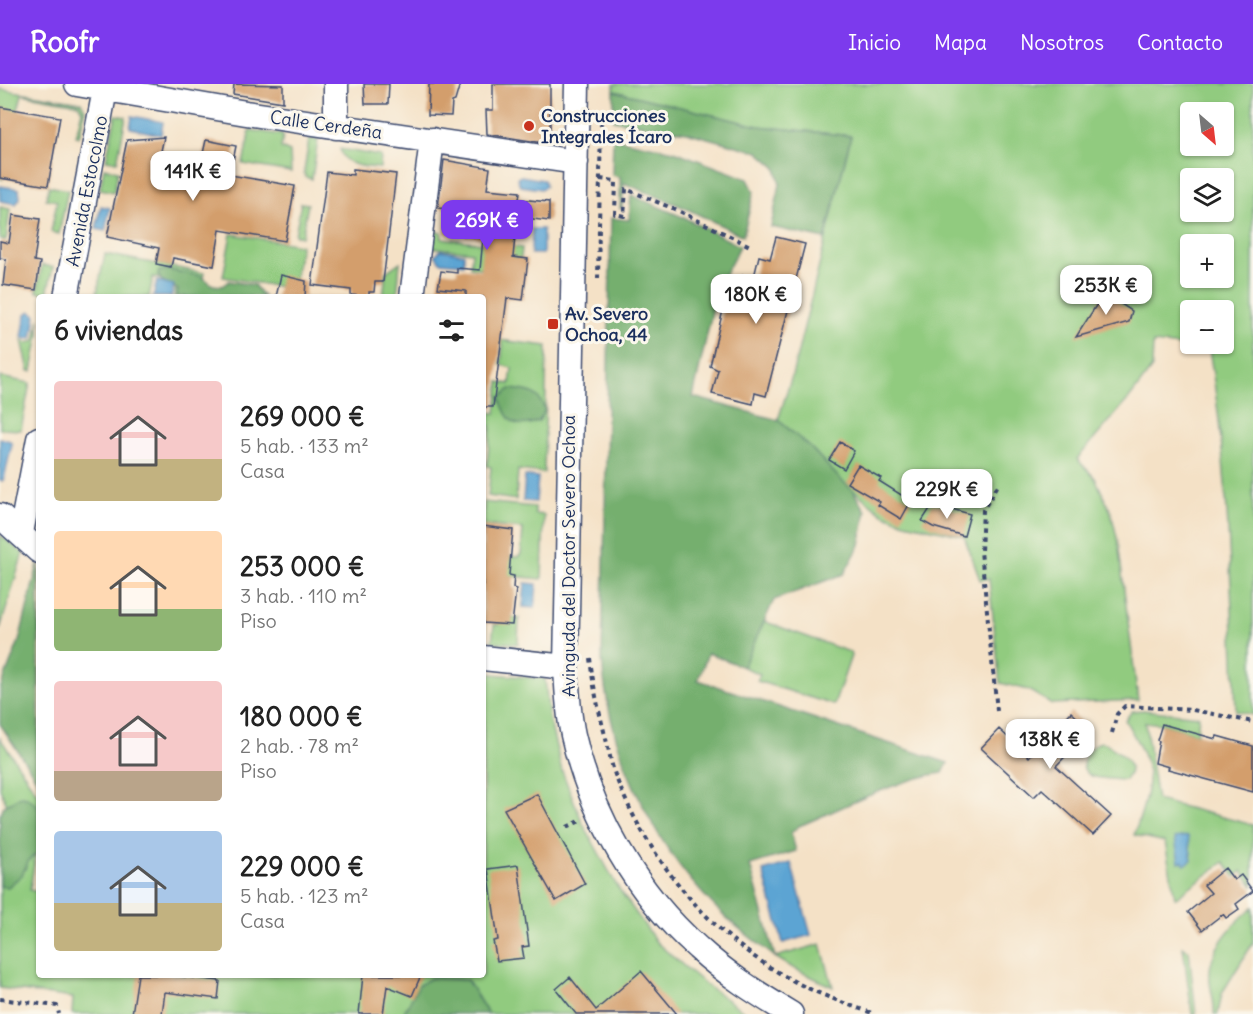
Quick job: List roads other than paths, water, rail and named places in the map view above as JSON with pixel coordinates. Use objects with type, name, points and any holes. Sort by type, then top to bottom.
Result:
[{"type":"street","name":"Calle Cerdeña","points":[[77,84],[106,86],[336,127],[432,140],[576,170]]},
{"type":"street","points":[[336,84],[336,127]]},
{"type":"street","name":"Avinguda del Doctor Severo Ochoa","points":[[577,84],[566,667],[567,698],[573,734],[584,774],[609,833],[633,874],[663,912],[697,948],[735,979],[791,1014]]},
{"type":"street","name":"Avenida Estocolmo","points":[[67,294],[106,86]]},
{"type":"street","points":[[412,294],[432,140]]},
{"type":"street","points":[[21,533],[36,455]]},
{"type":"street","points":[[0,516],[36,548]]},
{"type":"street","points":[[486,658],[566,667]]},
{"type":"water","points":[[132,116],[163,122],[161,135],[130,128]]},
{"type":"water","points":[[521,176],[544,180],[546,186],[542,189],[520,186],[517,178]]},
{"type":"water","points":[[0,186],[19,189],[20,198],[16,204],[0,201]]},
{"type":"water","points":[[101,206],[110,208],[105,231],[96,229]]},
{"type":"water","points":[[532,229],[543,229],[543,254],[531,254]]},
{"type":"water","points":[[441,250],[464,254],[464,264],[440,262],[435,255]]},
{"type":"water","points":[[157,281],[174,285],[172,294],[154,294]]},
{"type":"water","points":[[30,311],[36,315],[32,338],[26,339],[22,337],[26,314]]},
{"type":"water","points":[[0,438],[12,444],[2,481],[0,480]]},
{"type":"water","points":[[525,476],[538,477],[536,502],[523,501]]},
{"type":"water","points":[[525,583],[537,584],[535,608],[523,607]]},
{"type":"water","points":[[1188,836],[1192,860],[1185,865],[1183,861],[1179,862],[1175,838]]},
{"type":"water","points":[[791,863],[811,935],[783,943],[763,871]]},
{"type":"place","name":"Construcciones Integrales Ícaro","points":[[529,126]]},
{"type":"place","name":"Av. Severo Ochoa, 44","points":[[553,324]]}]
